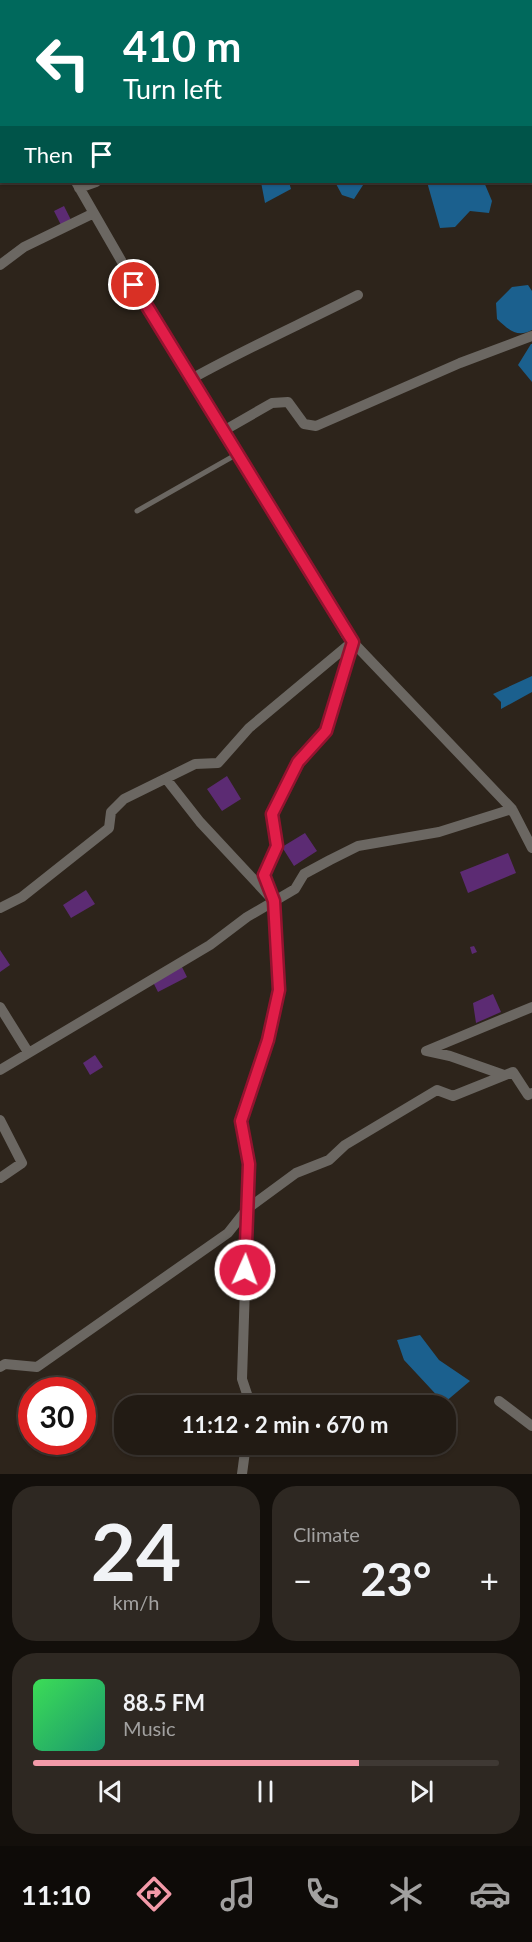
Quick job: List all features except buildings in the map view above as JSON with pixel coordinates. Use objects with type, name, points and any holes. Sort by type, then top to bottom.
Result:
[{"type":"street","points":[[78,185],[92,214],[353,642],[512,809],[532,848]]},
{"type":"street","points":[[0,265],[24,246],[92,214]]},
{"type":"street","points":[[193,378],[242,351],[358,295]]},
{"type":"street","points":[[225,430],[272,403],[288,402],[304,424],[316,426],[460,363],[532,336]]},
{"type":"street","points":[[0,908],[22,897],[109,828],[111,812],[124,799],[167,780],[195,764],[218,763],[249,728],[353,642]]},
{"type":"street","points":[[247,1395],[242,1379],[249,1164],[241,1121],[268,1040],[279,990],[274,901],[264,875],[277,846],[272,814],[298,762],[326,731],[353,642]]},
{"type":"street","points":[[167,780],[200,822],[274,901]]},
{"type":"street","points":[[0,1070],[210,945],[247,917],[295,889],[304,874],[358,846],[439,832],[512,809]]},
{"type":"street","points":[[0,1007],[28,1053]]},
{"type":"street","points":[[504,1075],[450,1056],[426,1051],[532,1007]]},
{"type":"street","points":[[0,1367],[5,1364],[37,1367],[228,1233],[247,1209],[297,1173],[329,1160],[345,1145],[437,1090],[453,1096],[513,1072],[528,1095],[532,1093]]},
{"type":"street","points":[[0,1120],[22,1163],[0,1178]]},
{"type":"street","points":[[499,1401],[532,1426]]},
{"type":"street","points":[[242,1474],[245,1455]]},
{"type":"lane","points":[[137,512],[239,453]]},
{"type":"water","points":[[261,183],[289,183],[291,189],[265,203]]},
{"type":"water","points":[[336,183],[364,183],[354,199],[342,195]]},
{"type":"water","points":[[427,183],[484,183],[492,201],[489,213],[470,211],[455,227],[440,228]]},
{"type":"water","points":[[528,285],[532,291],[532,330],[517,333],[497,319],[496,303],[512,287]]},
{"type":"water","points":[[532,344],[532,382],[518,365]]},
{"type":"water","points":[[532,676],[532,692],[501,709],[501,702],[493,694]]},
{"type":"water","points":[[420,1335],[439,1360],[470,1381],[453,1395],[437,1395],[404,1360],[397,1340]]},
{"type":"route","points":[[134,285],[154,313],[303,557],[346,635],[353,642],[326,731],[298,762],[272,814],[277,846],[264,875],[274,901],[279,990],[268,1040],[241,1121],[249,1164],[245,1270]]}]
